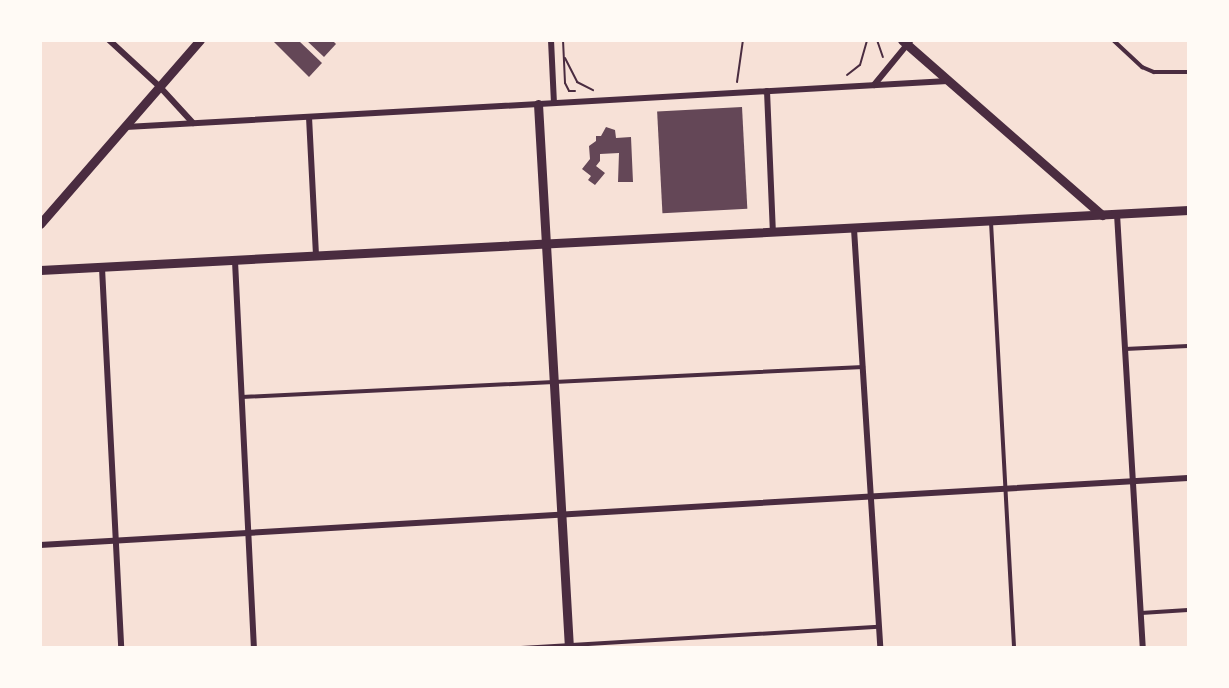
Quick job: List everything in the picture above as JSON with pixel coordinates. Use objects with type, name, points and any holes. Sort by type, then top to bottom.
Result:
[{"type":"street","points":[[109,40],[160,87],[193,123]]},
{"type":"street","points":[[40,224],[200,40]]},
{"type":"street","points":[[550,40],[554,103]]},
{"type":"street","points":[[874,85],[906,42],[1102,215]]},
{"type":"street","points":[[126,127],[948,81]]},
{"type":"street","points":[[767,91],[773,233]]},
{"type":"street","points":[[538,104],[569,646]]},
{"type":"street","points":[[309,117],[316,257]]},
{"type":"street","points":[[40,270],[1188,210]]},
{"type":"street","points":[[1118,214],[1143,648]]},
{"type":"street","points":[[854,229],[880,648]]},
{"type":"street","points":[[235,261],[254,648]]},
{"type":"street","points":[[102,268],[121,648]]},
{"type":"street","points":[[40,544],[1188,478]]},
{"type":"lane","points":[[1113,40],[1142,67],[1154,72],[1188,72]]},
{"type":"lane","points":[[991,221],[1014,648]]},
{"type":"lane","points":[[1125,349],[1188,346]]},
{"type":"lane","points":[[241,397],[554,384],[863,367]]},
{"type":"lane","points":[[1141,613],[1188,610]]},
{"type":"lane","points":[[520,648],[879,627]]},
{"type":"path","points":[[563,40],[566,88],[578,91]]},
{"type":"path","points":[[743,40],[737,83],[748,82]]},
{"type":"path","points":[[851,77],[845,77],[860,65],[867,40]]},
{"type":"path","points":[[877,40],[882,51],[881,63]]},
{"type":"path","points":[[563,54],[577,82],[596,92],[587,91]]},
{"type":"building","points":[[272,40],[298,40],[322,63],[309,77]]},
{"type":"building","points":[[306,40],[332,40],[336,44],[324,57]]},
{"type":"building","points":[[742,107],[747,209],[662,213],[657,111]]},
{"type":"building","points":[[606,127],[615,130],[616,138],[631,137],[633,182],[618,182],[619,153],[600,154],[600,161],[596,166],[605,173],[595,185],[588,180],[591,176],[582,169],[590,159],[589,146],[596,141],[596,136],[601,136]]}]
